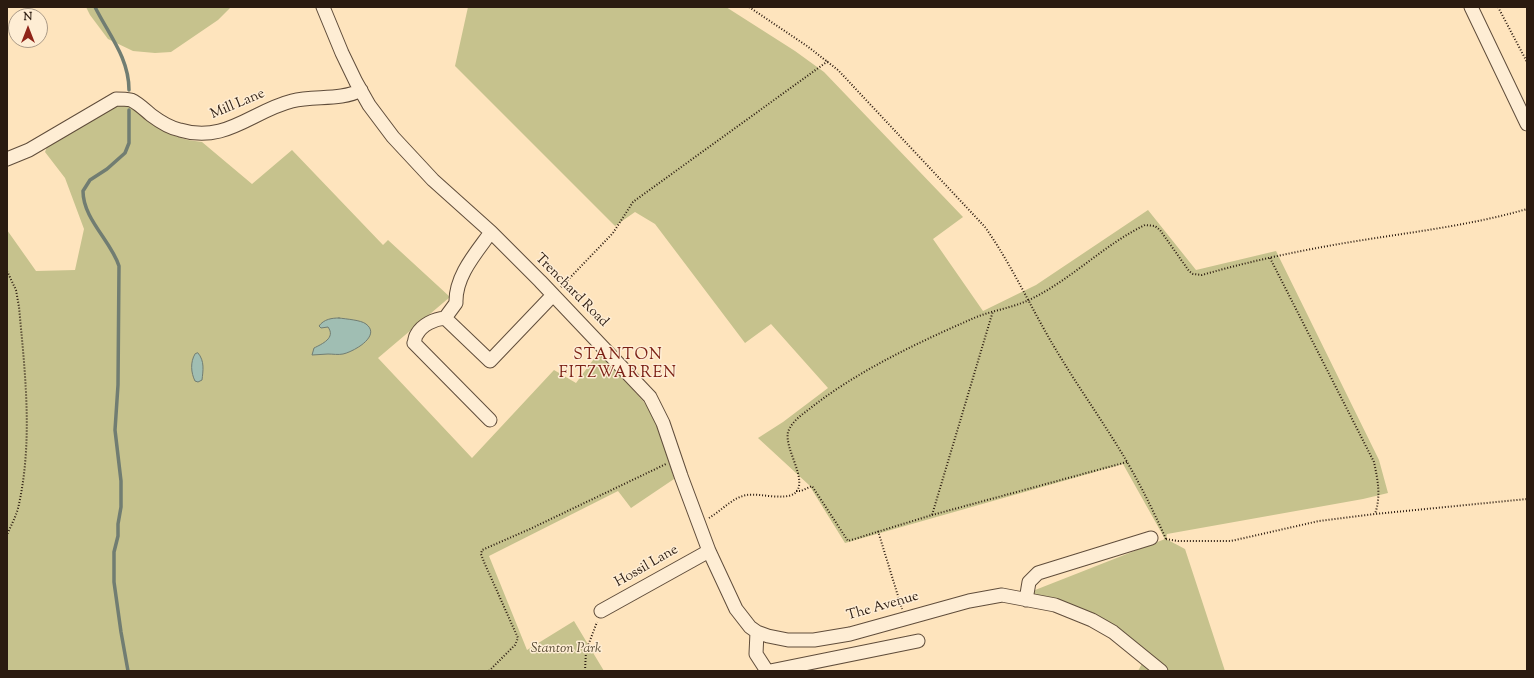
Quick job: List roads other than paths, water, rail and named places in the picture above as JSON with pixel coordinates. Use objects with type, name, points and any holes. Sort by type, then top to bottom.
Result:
[{"type":"street","name":"Trenchard Road","points":[[323,7],[342,53],[361,90],[380,121],[406,153],[432,180],[491,232],[650,397],[661,418],[699,525],[710,551],[736,608],[753,630]]},
{"type":"street","points":[[1471,7],[1527,124]]},
{"type":"street","name":"Mill Lane","points":[[7,159],[29,150],[116,99],[131,100],[153,116],[180,130],[206,134],[228,130],[275,107],[292,101],[354,94],[361,90]]},
{"type":"street","points":[[490,420],[414,344],[417,334],[429,323],[437,319],[444,318],[456,303],[455,293],[458,285],[470,261],[491,232]]},
{"type":"street","points":[[444,318],[490,361],[553,295]]},
{"type":"street","points":[[1026,600],[1029,582],[1038,572],[1151,538]]},
{"type":"street","name":"Hossil Lane","points":[[601,611],[710,551]]},
{"type":"street","name":"The Avenue","points":[[753,630],[788,640],[814,640],[850,634],[969,601],[1002,595],[1055,604],[1092,620],[1113,632],[1161,671]]},
{"type":"street","points":[[753,630],[756,654],[769,671],[918,641]]},
{"type":"water","points":[[339,318],[364,323],[370,329],[371,333],[364,343],[348,353],[312,355],[314,348],[327,340],[330,334],[328,327],[321,328],[319,326],[326,320]]},
{"type":"water","points":[[198,353],[202,359],[203,370],[202,380],[198,382],[195,381],[193,375],[192,360],[195,354]]},
{"type":"waterway","points":[[95,7],[122,57],[126,67],[129,90]]},
{"type":"waterway","points":[[128,671],[114,582],[114,552],[118,536],[118,524],[121,507],[121,481],[115,430],[118,385],[119,266],[110,248],[92,220],[84,201],[83,191],[90,180],[107,169],[125,153],[129,143],[129,110]]},
{"type":"district","name":"STANTON FITZWARREN","points":[[618,365]]},
{"type":"park label","name":"Stanton Park","points":[[566,650]]}]
